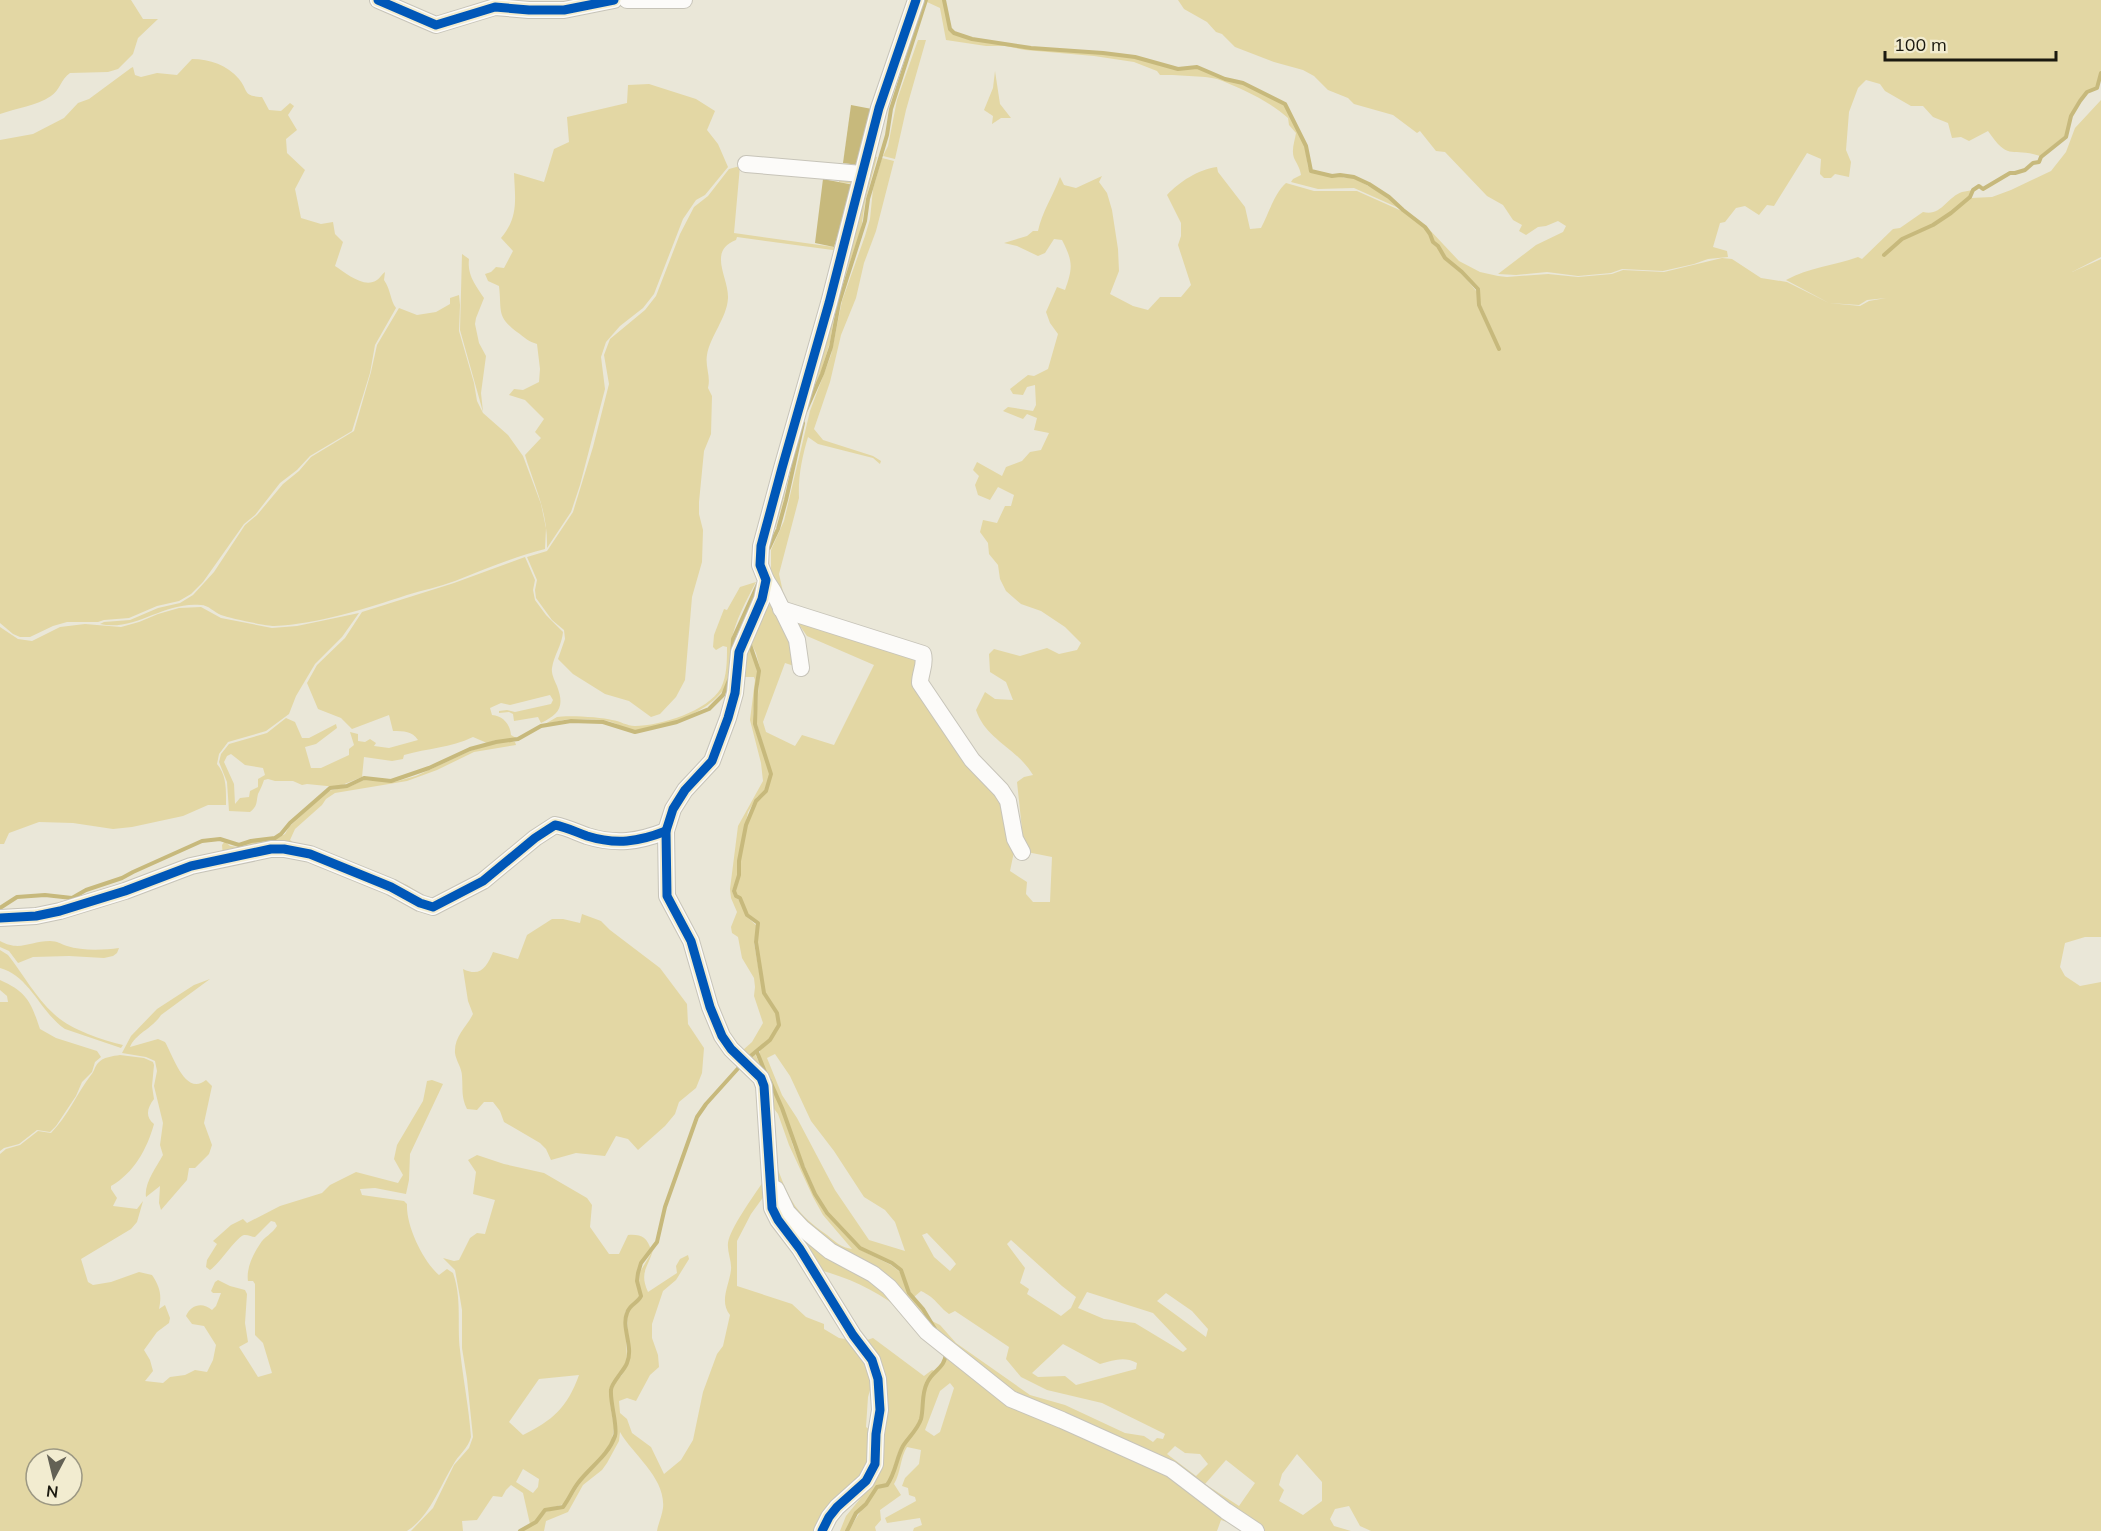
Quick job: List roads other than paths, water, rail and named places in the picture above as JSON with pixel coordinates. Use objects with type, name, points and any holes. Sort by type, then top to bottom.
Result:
[{"type":"street","points":[[378,0],[436,25],[495,7],[564,10],[614,0]]},
{"type":"street","points":[[627,0],[684,0]]},
{"type":"street","points":[[801,668],[796,640],[760,565],[761,546],[829,303],[879,108],[916,0]]},
{"type":"street","points":[[746,164],[862,174]]},
{"type":"street","points":[[766,580],[757,613],[739,652],[735,693],[719,744],[712,761],[685,790],[673,809],[666,831],[667,896],[690,941],[710,1007],[722,1036],[731,1049],[761,1078],[764,1086],[772,1208],[853,1335],[872,1360],[878,1379],[880,1410],[875,1464],[866,1481],[829,1517],[822,1531]]},
{"type":"street","points":[[781,609],[923,654],[925,660],[920,674],[920,683],[972,760],[1001,790],[1008,801],[1015,839],[1022,852]]},
{"type":"street","points":[[0,918],[36,916],[60,911],[105,898],[191,866],[277,849],[310,854],[433,907],[483,881],[555,825],[610,841],[639,841],[666,831]]},
{"type":"street","points":[[769,1168],[778,1196],[787,1212],[802,1228],[830,1251],[873,1274],[889,1287],[927,1332],[1011,1399],[1171,1469],[1256,1531]]},
{"type":"waterway","points":[[806,410],[831,347],[839,303],[865,221],[868,199],[887,135],[891,109],[926,0]]},
{"type":"waterway","points":[[944,0],[950,29],[954,33],[972,39],[1031,48],[1135,57],[1178,69],[1197,67],[1225,79],[1243,83],[1285,104],[1306,146],[1311,171],[1332,176],[1354,177],[1369,184],[1389,197],[1425,227],[1445,258],[1478,289],[1479,305],[1499,349]]},
{"type":"waterway","points":[[1884,255],[1902,239],[1933,225],[1951,213],[1979,186],[1983,189],[2010,173],[2025,170],[2033,163],[2039,162],[2041,157],[2066,137],[2071,116],[2087,92],[2097,88],[2101,73]]},
{"type":"waterway","points":[[769,548],[778,529],[786,500],[803,423]]},
{"type":"waterway","points":[[732,652],[733,639],[758,584]]},
{"type":"waterway","points":[[747,1059],[770,1040],[779,1025],[777,1013],[764,993],[756,942],[758,923],[747,915],[740,898],[734,891],[739,875],[739,861],[746,825],[756,801],[766,791],[771,774],[755,724],[759,671],[749,642]]},
{"type":"waterway","points":[[0,908],[17,897],[45,895],[72,898],[202,841],[220,839],[239,845],[275,838],[330,788],[347,786],[364,778],[391,781],[429,768],[470,749],[518,739],[541,726],[571,721],[603,722],[635,732],[677,722],[709,709],[723,695],[729,680]]},
{"type":"waterway","points":[[757,1052],[765,1072]]},
{"type":"waterway","points":[[520,1531],[536,1522],[545,1510],[563,1507],[578,1483],[612,1443],[616,1432],[611,1390],[629,1357],[625,1325],[627,1313],[641,1296],[637,1281],[641,1263],[657,1242],[665,1207],[697,1117],[742,1064]]},
{"type":"waterway","points":[[770,1081],[803,1167],[815,1194],[827,1213],[860,1248],[892,1263],[901,1270],[909,1293],[923,1309],[935,1329]]},
{"type":"waterway","points":[[847,1531],[856,1513],[866,1504],[877,1487],[887,1485],[890,1480],[903,1446],[920,1423],[927,1383],[941,1366],[946,1352]]}]
